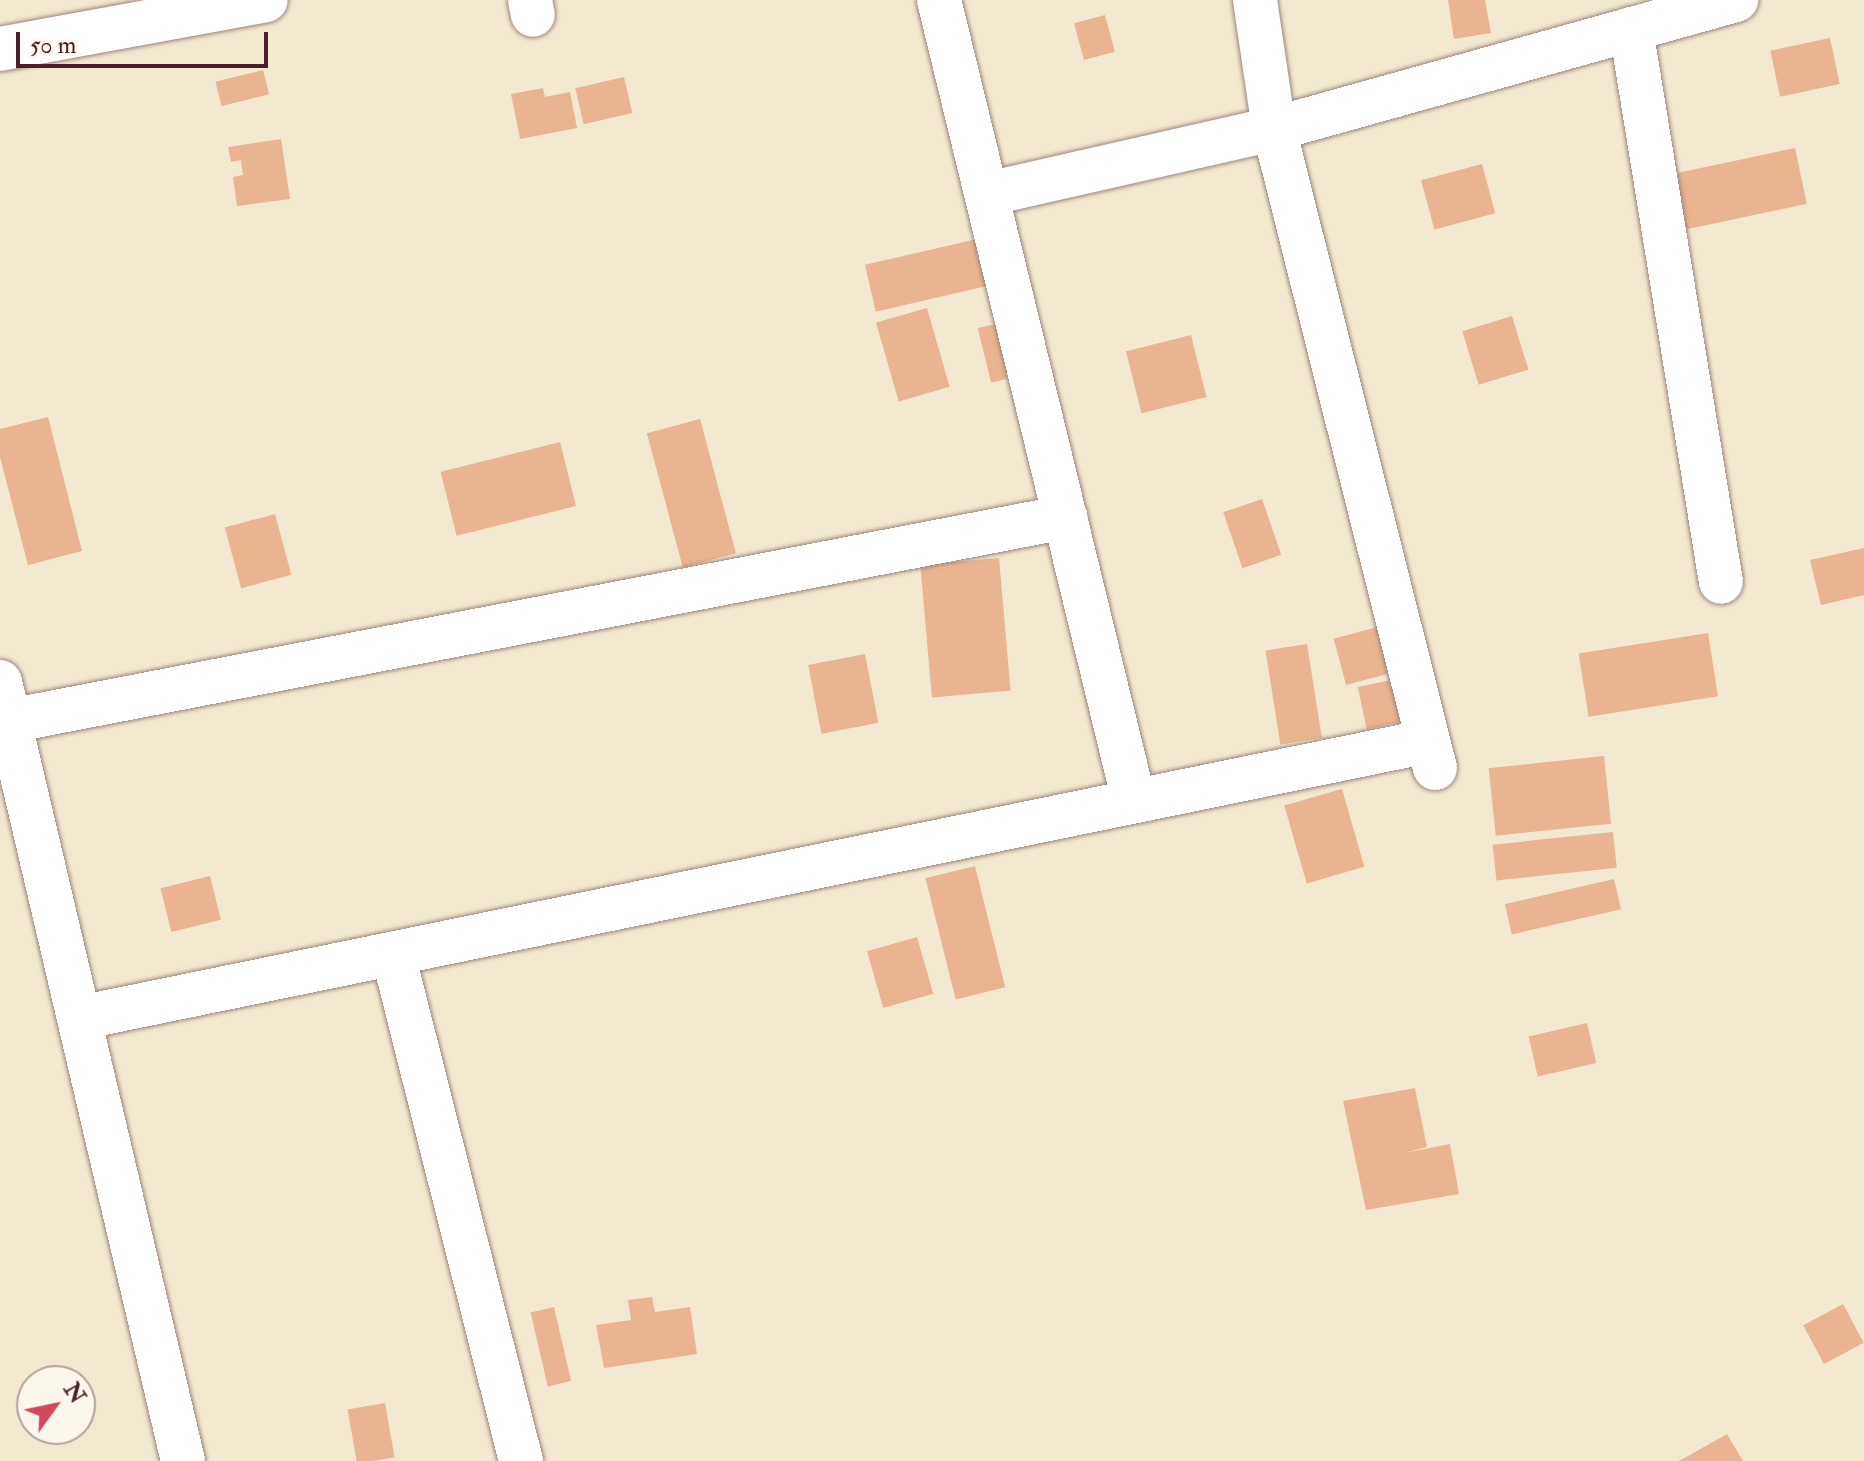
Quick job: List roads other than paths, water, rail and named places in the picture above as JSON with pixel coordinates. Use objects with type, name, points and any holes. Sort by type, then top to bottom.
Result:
[{"type":"street","points":[[0,49],[266,0]]},
{"type":"street","points":[[939,0],[1134,801]]},
{"type":"street","points":[[79,1018],[1134,801],[1432,756],[1274,129],[1255,0]]},
{"type":"street","points":[[987,194],[1274,129],[1736,0]]},
{"type":"street","points":[[1631,29],[1721,582]]},
{"type":"street","points":[[183,1461],[5,701],[1065,517]]},
{"type":"street","points":[[393,954],[521,1461]]}]
